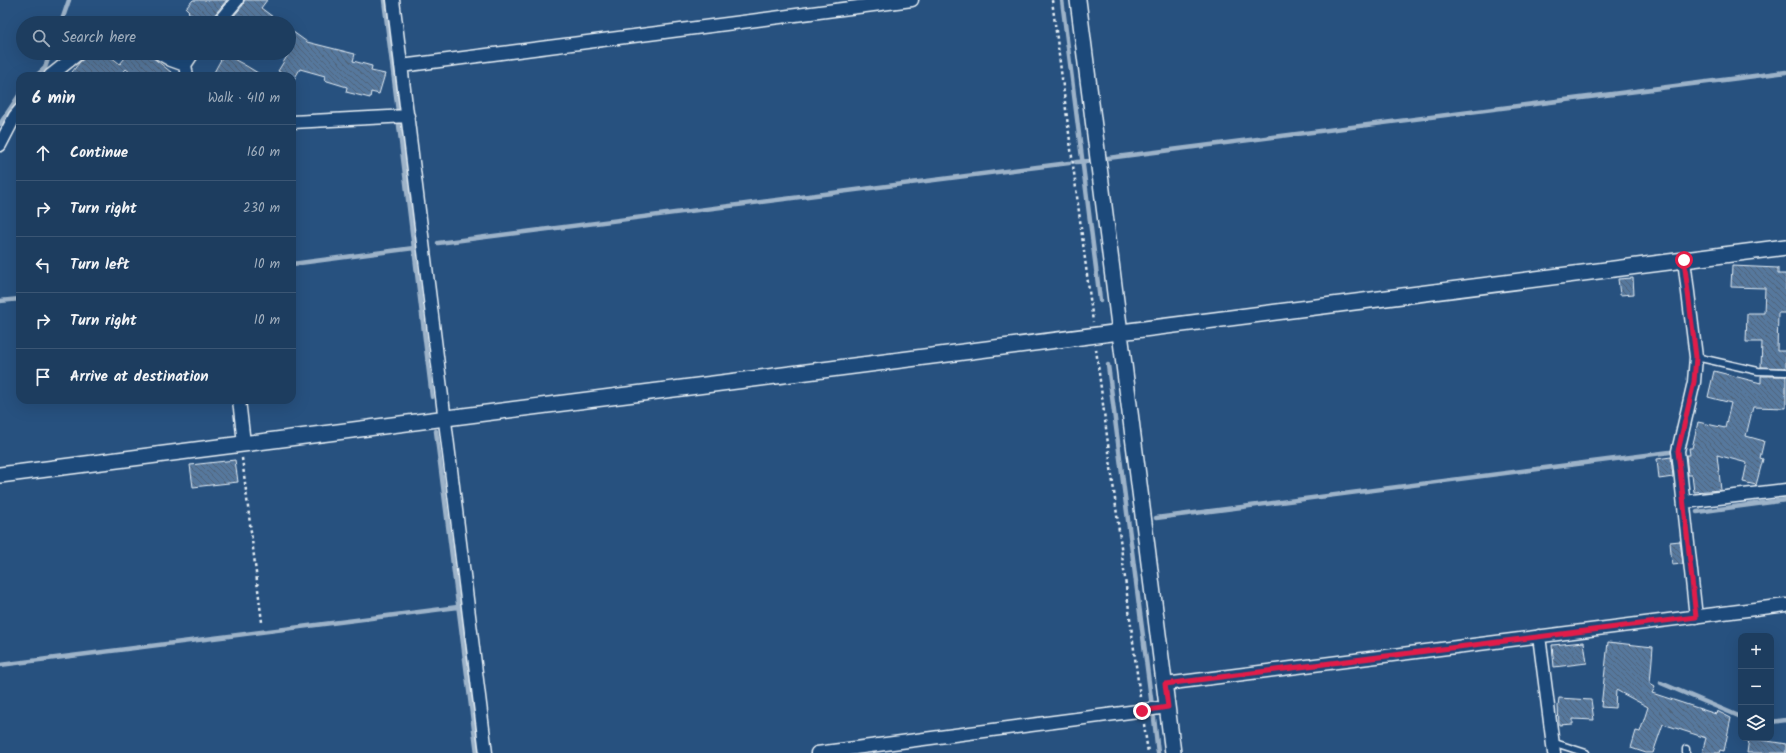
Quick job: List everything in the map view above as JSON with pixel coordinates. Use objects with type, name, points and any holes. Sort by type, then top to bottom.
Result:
[{"type":"street","points":[[224,16],[237,0]]},
{"type":"street","points":[[393,0],[486,753]]},
{"type":"street","points":[[401,66],[912,0]]},
{"type":"street","points":[[1078,0],[1174,753]]},
{"type":"street","points":[[55,72],[70,60]]},
{"type":"street","points":[[171,60],[186,71],[190,60]]},
{"type":"street","points":[[296,122],[408,116]]},
{"type":"street","points":[[0,145],[16,117]]},
{"type":"street","points":[[0,475],[1094,334],[1786,247]]},
{"type":"street","points":[[1684,260],[1696,357],[1694,382],[1678,451],[1696,617]]},
{"type":"street","points":[[239,404],[242,443]]},
{"type":"street","points":[[1684,502],[1786,490]]},
{"type":"street","points":[[1165,684],[1786,605]]},
{"type":"street","points":[[1539,636],[1553,748]]},
{"type":"street","points":[[817,753],[1168,707]]},
{"type":"lane","points":[[1696,357],[1758,372],[1786,372]]},
{"type":"lane","points":[[1553,748],[1586,753]]},
{"type":"path","points":[[1052,0],[1148,753]]},
{"type":"path","points":[[242,443],[262,622]]},
{"type":"building","points":[[193,0],[227,0],[214,16],[193,16],[186,8]]},
{"type":"building","points":[[244,0],[267,0],[261,8],[272,16],[234,16],[243,5]]},
{"type":"building","points":[[296,34],[307,42],[355,54],[353,61],[372,66],[371,71],[385,74],[379,94],[371,92],[370,98],[346,92],[347,87],[324,80],[325,76],[300,69],[296,76],[296,72],[278,71],[285,60],[296,60]]},
{"type":"building","points":[[82,60],[115,60],[120,64],[123,60],[156,60],[171,72],[130,72],[126,69],[123,72],[72,72]]},
{"type":"building","points":[[221,60],[235,60],[256,72],[214,72]]},
{"type":"building","points":[[1732,266],[1778,268],[1778,274],[1786,274],[1786,313],[1778,313],[1777,351],[1786,351],[1786,368],[1761,367],[1762,342],[1746,342],[1747,313],[1764,313],[1765,288],[1731,287]]},
{"type":"building","points":[[1633,278],[1634,294],[1620,295],[1618,279]]},
{"type":"building","points":[[1714,371],[1761,383],[1761,376],[1786,376],[1786,408],[1753,407],[1746,436],[1764,441],[1760,458],[1763,459],[1756,485],[1743,482],[1747,463],[1717,455],[1721,490],[1694,492],[1692,475],[1688,475],[1686,455],[1690,455],[1689,448],[1692,448],[1698,422],[1725,428],[1731,403],[1708,397]]},
{"type":"building","points":[[1671,457],[1673,477],[1659,479],[1657,459]]},
{"type":"building","points":[[235,460],[238,482],[193,487],[190,465]]},
{"type":"building","points":[[1680,541],[1683,564],[1672,565],[1670,542]]},
{"type":"building","points":[[1584,642],[1587,663],[1554,667],[1552,645]]},
{"type":"building","points":[[1608,642],[1653,647],[1650,684],[1655,687],[1652,693],[1716,714],[1717,711],[1731,718],[1724,751],[1720,750],[1719,753],[1702,753],[1706,738],[1663,724],[1653,753],[1646,753],[1631,748],[1636,731],[1640,732],[1648,707],[1616,690],[1615,708],[1601,707]]},
{"type":"building","points":[[1559,698],[1591,700],[1594,720],[1573,719],[1573,724],[1559,725]]},
{"type":"building","points":[[1749,741],[1768,741],[1786,744],[1786,753],[1747,753]]},
{"type":"waterway","points":[[63,16],[69,0]]},
{"type":"waterway","points":[[384,0],[398,111]]},
{"type":"waterway","points":[[1062,0],[1100,300]]},
{"type":"waterway","points":[[40,72],[45,68],[48,60]]},
{"type":"waterway","points":[[1108,158],[1786,72]]},
{"type":"waterway","points":[[0,124],[16,100]]},
{"type":"waterway","points":[[399,125],[432,397]]},
{"type":"waterway","points":[[1076,162],[1090,161]]},
{"type":"waterway","points":[[438,243],[1069,163]]},
{"type":"waterway","points":[[296,263],[414,248]]},
{"type":"waterway","points":[[0,301],[16,299]]},
{"type":"waterway","points":[[1108,365],[1152,706]]},
{"type":"waterway","points":[[436,431],[477,753]]},
{"type":"waterway","points":[[1156,518],[1670,452]]},
{"type":"waterway","points":[[1697,512],[1786,500]]},
{"type":"waterway","points":[[0,665],[458,607]]},
{"type":"waterway","points":[[1661,683],[1738,716]]},
{"type":"waterway","points":[[1154,718],[1158,753]]},
{"type":"waterway","points":[[1774,722],[1786,720]]},
{"type":"route","points":[[1142,711],[1168,707],[1165,684],[1696,617],[1678,451],[1694,382],[1696,357],[1684,260]]}]
